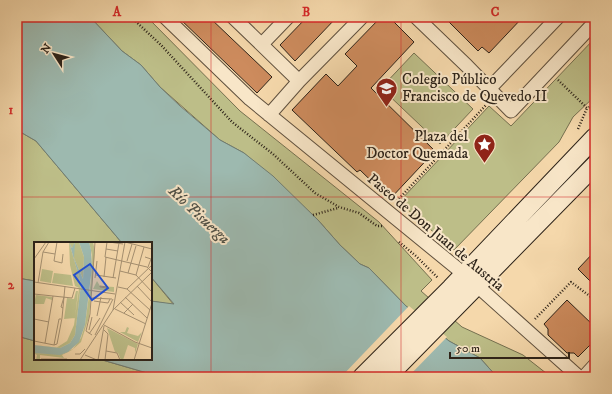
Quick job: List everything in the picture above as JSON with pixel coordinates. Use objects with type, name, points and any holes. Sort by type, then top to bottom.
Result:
[{"type":"main road","points":[[470,280],[595,137]]},
{"type":"main road","points":[[362,377],[445,295],[470,280],[595,165]]},
{"type":"main road","points":[[387,377],[445,295]]},
{"type":"street","name":"Paseo de Don Juan de Austria","points":[[164,17],[250,99],[470,280],[579,377]]},
{"type":"street","points":[[233,17],[299,81]]},
{"type":"street","points":[[262,44],[288,17]]},
{"type":"street","points":[[269,115],[299,81],[362,17]]},
{"type":"street","points":[[416,17],[511,111],[595,22]]},
{"type":"street","points":[[492,92],[558,17]]},
{"type":"street","points":[[584,377],[595,365]]},
{"type":"path","points":[[131,17],[161,45],[232,122],[273,154],[315,193],[339,207],[359,214],[377,226],[386,226]]},
{"type":"path","points":[[549,72],[587,108],[595,105]]},
{"type":"path","points":[[387,212],[492,92]]},
{"type":"path","points":[[313,214],[339,207]]},
{"type":"path","points":[[381,226],[387,231]]},
{"type":"path","points":[[398,241],[416,256],[445,295]]},
{"type":"path","points":[[526,329],[571,282],[595,300]]},
{"type":"green space","points":[[90,17],[147,17],[240,111],[379,222],[432,280],[421,291],[462,327],[523,355],[551,377],[497,377],[480,358],[449,341],[406,306],[369,268],[360,264],[340,245],[318,220],[244,153],[220,140],[160,87],[141,65],[122,51]]},
{"type":"green space","points":[[595,38],[595,96],[573,117],[559,142],[454,250],[399,202],[489,106],[511,126]]},
{"type":"green space","points":[[414,53],[473,109],[440,144],[381,88]]},
{"type":"green space","points":[[17,130],[36,141],[121,242],[34,242],[34,281],[17,278]]},
{"type":"green space","points":[[152,278],[174,305],[152,301]]},
{"type":"green space","points":[[17,336],[34,341],[34,360],[102,360],[161,377],[17,377]]},
{"type":"water","name":"Río Pisuerga","points":[[17,17],[90,17],[122,51],[141,65],[160,87],[180,106],[220,140],[244,153],[273,176],[318,220],[340,245],[360,264],[369,268],[406,306],[449,341],[480,358],[497,377],[161,377],[102,360],[152,360],[152,301],[174,304],[152,278],[152,242],[121,242],[36,141],[17,130]]},
{"type":"water","points":[[17,278],[34,281],[34,341],[17,336]]},
{"type":"pier","points":[[409,306],[447,337],[408,377],[341,377]]},
{"type":"building","points":[[178,17],[209,17],[272,77],[257,93]]},
{"type":"building","points":[[307,17],[337,17],[295,61],[280,45]]},
{"type":"building","name":"Colegio Público Francisco de Quevedo II","points":[[381,17],[389,17],[414,42],[371,88],[435,151],[390,199],[360,170],[357,172],[292,110],[326,74],[338,86],[357,66],[345,54]]},
{"type":"building","points":[[444,17],[523,17],[489,53],[482,47],[478,51]]},
{"type":"building","points":[[595,251],[595,286],[578,269]]},
{"type":"building","points":[[567,300],[595,327],[595,340],[578,357],[574,353],[567,353],[548,335],[548,329],[544,324]]},
{"type":"place","name":"Colegio Público Francisco de Quevedo II","points":[[387,108]]},
{"type":"place","name":"Plaza del Doctor Quemada","points":[[484,164]]}]
